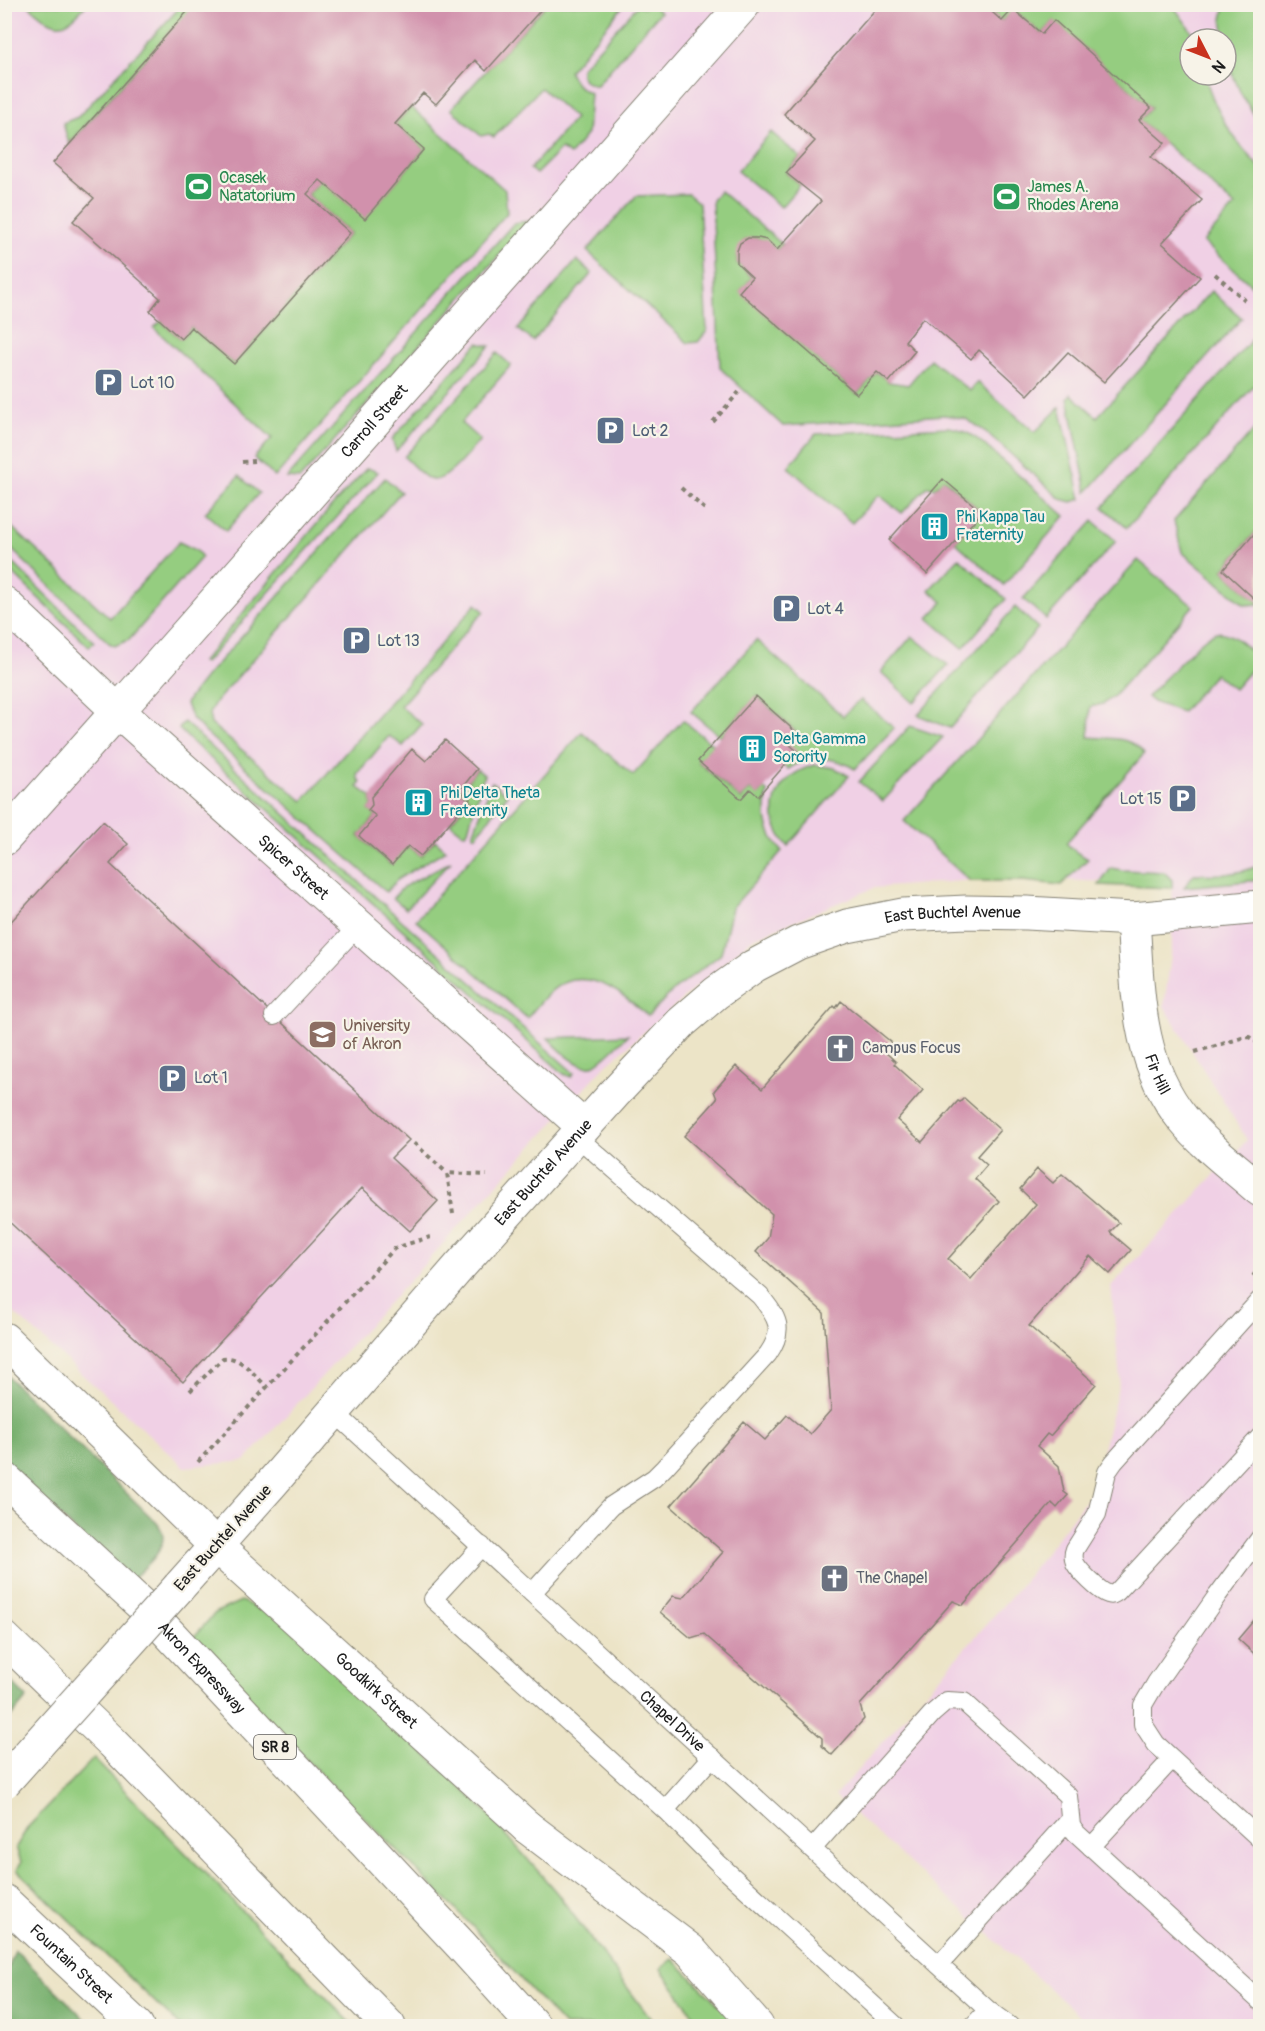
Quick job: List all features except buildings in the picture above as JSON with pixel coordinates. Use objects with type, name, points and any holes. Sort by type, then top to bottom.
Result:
[{"type":"main road","name":"Carroll Street","points":[[4,839],[744,4]]},
{"type":"main road","name":"Spicer Street","points":[[4,603],[118,711],[360,925],[580,1131]]},
{"type":"main road","name":"East Buchtel Avenue","points":[[4,1782],[216,1546],[580,1131],[681,1023],[716,993],[754,966],[798,943],[847,926],[873,919],[903,915],[966,912],[1027,913],[1132,919],[1260,907]]},
{"type":"main road","name":"Fir Hill","points":[[1132,919],[1142,1027],[1147,1052],[1157,1077],[1182,1118],[1260,1190]]},
{"type":"main road","name":"Goodkirk Street","points":[[4,1339],[216,1546],[527,1827],[690,1950],[758,2026]]},
{"type":"main road","name":"Akron Expressway","points":[[4,1478],[148,1611],[534,2026]]},
{"type":"main road","points":[[4,1638],[113,1743],[389,2026]]},
{"type":"main road","name":"Fountain Street","points":[[4,1901],[137,2026]]},
{"type":"lane","points":[[274,1016],[360,925]]},
{"type":"lane","points":[[532,1593],[611,1506],[654,1478],[664,1468],[768,1354],[777,1341],[778,1322],[760,1296],[580,1131]]},
{"type":"lane","points":[[1260,1300],[1107,1472],[1097,1514],[1073,1555],[1077,1566],[1101,1591],[1107,1594],[1117,1592],[1260,1437]]},
{"type":"lane","name":"Chapel Drive","points":[[334,1412],[988,2010],[1010,2026]]},
{"type":"lane","points":[[1260,1538],[1156,1683],[1143,1706],[1143,1724],[1156,1744],[1260,1839]]},
{"type":"lane","points":[[482,1546],[433,1599],[665,1810],[737,1881],[896,2026]]},
{"type":"lane","points":[[812,1848],[932,1714],[947,1701],[964,1702],[1068,1796],[1070,1820],[1075,1833],[1260,2001]]},
{"type":"lane","points":[[665,1810],[712,1757]]},
{"type":"lane","points":[[1091,1847],[1172,1759]]},
{"type":"lane","points":[[939,1965],[1070,1820]]},
{"type":"lane","points":[[973,2026],[988,2010]]},
{"type":"path","points":[[1215,274],[1245,300]]},
{"type":"path","points":[[713,422],[739,393]]},
{"type":"path","points":[[242,462],[254,461]]},
{"type":"path","points":[[681,488],[706,511]]},
{"type":"path","points":[[1195,1052],[1249,1037],[1260,1044]]},
{"type":"path","points":[[414,1143],[447,1173],[453,1214]]},
{"type":"path","points":[[447,1173],[487,1175]]},
{"type":"path","points":[[198,1462],[395,1248],[430,1237]]},
{"type":"path","points":[[1253,1277],[1260,1268]]},
{"type":"path","points":[[190,1391],[223,1358],[229,1357],[236,1359],[267,1387]]},
{"type":"shaded area","name":"University of Akron","points":[[5,5],[1260,5],[1260,2026],[1091,2026],[835,1796],[1020,1586],[1093,1491],[1120,1379],[1111,1286],[1247,1140],[1164,1006],[1172,948],[1172,884],[998,878],[874,888],[753,938],[606,1065],[245,1461],[185,1467],[5,1305]]},
{"type":"green space","points":[[1002,4],[1172,4],[1189,27],[1178,27],[1178,87],[1209,87],[1226,125],[1260,168],[1260,293],[1203,242],[1235,206],[1139,120],[1151,108],[1054,21],[1042,34],[1014,10],[1002,21],[994,14]]},
{"type":"green space","points":[[28,5],[86,5],[64,24],[57,24]]},
{"type":"green space","points":[[182,5],[194,5],[69,144],[63,123],[78,117]]},
{"type":"green space","points":[[546,5],[624,5],[569,71],[577,85],[590,93],[587,134],[570,155],[561,149],[536,174],[530,169],[575,118],[541,88],[494,137],[489,134],[481,136],[451,109]]},
{"type":"green space","points":[[638,5],[644,8],[651,5],[660,12],[596,86],[586,82],[581,76],[581,68]]},
{"type":"green space","points":[[1229,5],[1260,5],[1260,124],[1238,87],[1238,27],[1223,27],[1224,10]]},
{"type":"green space","points":[[411,107],[505,190],[507,213],[275,477],[254,458],[272,438],[154,328],[161,321],[181,339],[191,327],[234,364],[350,233],[307,194],[320,180],[365,218],[424,149],[395,124]]},
{"type":"green space","points":[[771,132],[800,157],[786,173],[800,185],[781,207],[737,171]]},
{"type":"green space","points":[[720,191],[782,244],[777,250],[763,240],[750,238],[741,245],[737,263],[752,277],[740,292],[857,394],[877,372],[889,382],[908,385],[930,359],[970,391],[977,382],[1035,432],[1060,407],[1081,499],[1072,502],[1061,499],[986,432],[966,419],[945,415],[783,426],[720,368],[712,200]]},
{"type":"green space","points":[[688,194],[699,203],[707,331],[698,342],[688,343],[587,251],[636,196]]},
{"type":"green space","points":[[530,221],[300,479],[287,478],[514,223]]},
{"type":"green space","points":[[577,260],[592,273],[533,341],[518,329]]},
{"type":"green space","points":[[1211,291],[1242,318],[1087,492],[1068,398],[1071,394],[1097,417]]},
{"type":"green space","points":[[1255,336],[1260,336],[1260,379],[1127,528],[1103,507]]},
{"type":"green space","points":[[478,343],[490,346],[396,451],[392,439]]},
{"type":"green space","points":[[497,353],[511,365],[461,423],[480,440],[450,472],[435,480],[429,479],[404,457]]},
{"type":"green space","points":[[1260,423],[1260,527],[1223,570],[1260,604],[1245,605],[1182,552],[1174,521]]},
{"type":"green space","points":[[949,427],[966,432],[980,441],[1065,516],[1004,585],[955,542],[982,512],[944,479],[935,488],[928,486],[902,513],[879,495],[852,523],[788,467],[816,434]]},
{"type":"green space","points":[[367,468],[378,472],[205,663],[202,662],[331,507]]},
{"type":"green space","points":[[239,476],[259,493],[226,531],[205,513]]},
{"type":"green space","points":[[385,478],[401,492],[214,704],[209,714],[211,724],[303,801],[476,604],[484,611],[400,706],[422,724],[403,746],[389,736],[357,774],[361,782],[358,787],[371,797],[372,805],[369,810],[376,816],[359,836],[391,865],[408,846],[421,856],[435,840],[446,850],[398,879],[386,892],[206,733],[191,717],[186,704],[207,675]]},
{"type":"green space","points":[[4,520],[110,618],[179,542],[196,550],[202,557],[129,640],[114,646],[5,543]]},
{"type":"green space","points":[[1093,521],[1116,541],[1046,619],[1023,599]]},
{"type":"green space","points":[[5,555],[94,642],[89,647],[5,566]]},
{"type":"green space","points":[[959,558],[1006,599],[963,648],[928,618],[943,602],[929,590]]},
{"type":"green space","points":[[1138,560],[1193,606],[1114,696],[1103,704],[1090,707],[1089,737],[1126,741],[1139,748],[1144,754],[1066,843],[1088,859],[1061,885],[1023,881],[970,881],[904,821]]},
{"type":"green space","points":[[1015,607],[1038,628],[950,728],[918,715]]},
{"type":"green space","points":[[1216,632],[1234,638],[1260,659],[1234,689],[1215,674],[1182,712],[1153,702],[1147,697],[1199,643]]},
{"type":"green space","points":[[912,636],[948,665],[914,703],[881,672]]},
{"type":"green space","points":[[756,640],[843,716],[861,700],[894,728],[855,769],[838,761],[821,758],[796,764],[788,769],[783,766],[789,744],[798,734],[757,696],[720,736],[691,712]]},
{"type":"green space","points":[[683,720],[713,745],[698,762],[741,799],[750,789],[758,795],[764,789],[768,792],[767,823],[772,837],[782,851],[732,908],[721,954],[674,990],[648,1016],[610,988],[587,980],[576,980],[553,989],[527,1018],[416,920],[582,732],[633,775]]},
{"type":"green space","points":[[184,722],[390,910],[574,1073],[571,1077],[564,1074],[190,740],[179,729]]},
{"type":"green space","points":[[910,726],[943,737],[883,801],[859,782]]},
{"type":"green space","points":[[815,765],[835,768],[849,776],[788,846],[779,834],[775,822],[776,798],[781,787],[790,778],[801,770]]},
{"type":"green space","points":[[477,769],[484,775],[468,830],[464,834],[450,823],[470,799],[460,790]]},
{"type":"green space","points":[[492,782],[507,795],[476,836],[473,834]]},
{"type":"green space","points":[[451,861],[406,909],[393,898],[403,887]]},
{"type":"green space","points":[[1260,865],[1260,880],[1184,887],[1194,874],[1228,874]]},
{"type":"green space","points":[[1111,868],[1164,872],[1172,880],[1172,888],[1099,885]]},
{"type":"green space","points":[[628,1035],[605,1057],[591,1066],[574,1061],[548,1038]]},
{"type":"green space","points":[[4,1373],[160,1528],[163,1536],[160,1549],[129,1582],[5,1463]]},
{"type":"green space","points":[[241,1601],[281,1619],[484,1809],[557,1893],[656,2026],[564,2026],[472,1926],[189,1642],[216,1612]]},
{"type":"green space","points":[[5,1676],[27,1698],[5,1724]]},
{"type":"green space","points":[[94,1758],[354,2026],[180,2026],[17,1870],[21,1862],[16,1847],[28,1827]]},
{"type":"green space","points":[[15,1950],[92,2026],[18,2026],[5,2014],[5,1978]]},
{"type":"green space","points":[[673,1959],[740,2026],[701,2026],[661,1969]]},
{"type":"place","name":"Ocasek Natatorium","points":[[198,187]]},
{"type":"place","name":"James A. Rhodes Arena","points":[[1006,196]]},
{"type":"place","name":"Lot 10","points":[[109,383]]},
{"type":"place","name":"Lot 2","points":[[611,431]]},
{"type":"place","name":"Phi Kappa Tau Fraternity","points":[[935,526]]},
{"type":"place","name":"Lot 4","points":[[786,609]]},
{"type":"place","name":"Lot 13","points":[[356,641]]},
{"type":"place","name":"Delta Gamma Sorority","points":[[752,748]]},
{"type":"place","name":"Lot 15","points":[[1183,799]]},
{"type":"place","name":"Phi Delta Theta Fraternity","points":[[419,802]]},
{"type":"place","name":"University of Akron","points":[[322,1035]]},
{"type":"place","name":"Campus Focus","points":[[841,1048]]},
{"type":"place","name":"Lot 1","points":[[173,1078]]},
{"type":"place","name":"The Chapel","points":[[835,1578]]}]
